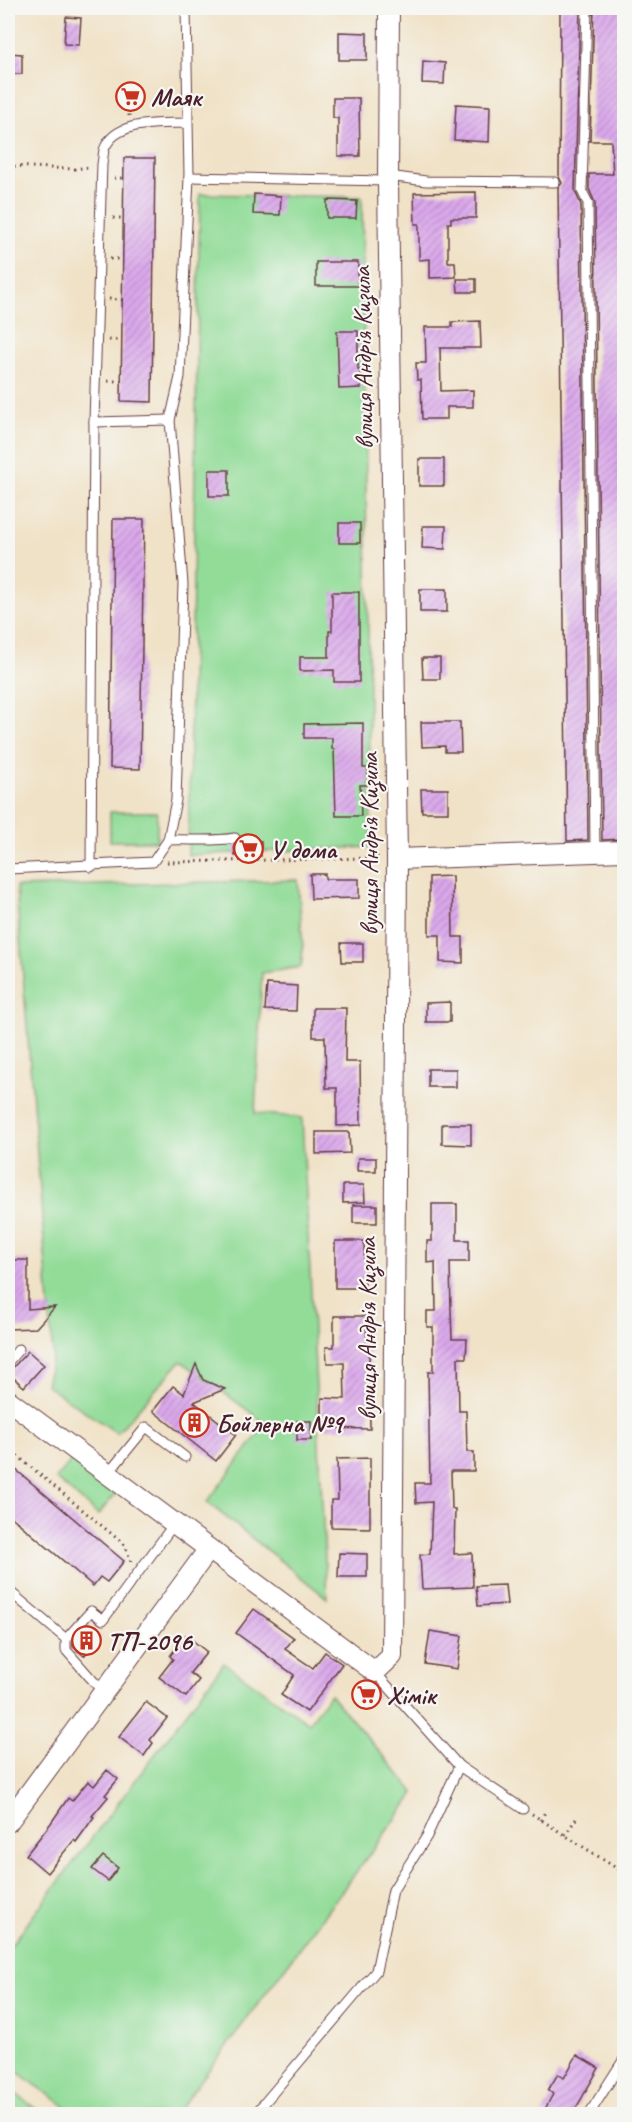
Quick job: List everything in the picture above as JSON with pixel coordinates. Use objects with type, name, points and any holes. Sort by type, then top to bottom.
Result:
[{"type":"street","name":"вулиця Андрія Кизила","points":[[375,1672],[392,1656],[397,859],[388,181],[389,8]]},
{"type":"street","points":[[397,859],[624,851]]},
{"type":"street","points":[[8,1400],[375,1672]]},
{"type":"street","points":[[8,1822],[209,1549]]},
{"type":"lane","points":[[8,869],[91,867],[153,862],[168,840],[176,800],[183,584],[170,420],[180,377],[189,177],[186,8]]},
{"type":"lane","points":[[587,8],[582,191],[588,202],[595,852]]},
{"type":"lane","points":[[91,867],[94,422],[102,164],[105,149],[112,138],[129,128],[146,124],[187,123]]},
{"type":"lane","points":[[189,177],[388,181],[396,177],[426,181],[555,182]]},
{"type":"lane","points":[[94,422],[170,420]]},
{"type":"lane","points":[[168,840],[214,841],[235,838]]},
{"type":"lane","points":[[8,1362],[19,1349]]},
{"type":"lane","points":[[107,1475],[146,1427],[185,1457]]},
{"type":"lane","points":[[103,1692],[66,1650],[66,1639],[91,1611],[103,1620],[174,1524]]},
{"type":"lane","points":[[8,1590],[66,1639]]},
{"type":"lane","points":[[375,1672],[459,1766],[523,1809]]},
{"type":"lane","points":[[255,2115],[376,1971],[393,1890],[427,1836],[459,1766]]},
{"type":"lane","points":[[590,2115],[624,2059]]},
{"type":"path","points":[[8,166],[75,169],[102,164]]},
{"type":"path","points":[[153,862],[372,858],[379,855],[397,859]]},
{"type":"path","points":[[8,1448],[125,1545],[135,1576]]},
{"type":"path","points":[[523,1809],[624,1873]]},
{"type":"path","points":[[541,1820],[546,1810]]},
{"type":"path","points":[[565,1835],[576,1819]]},
{"type":"green space","points":[[200,194],[362,197],[371,847],[188,855]]},
{"type":"green space","points":[[110,812],[157,812],[157,841],[110,841]]},
{"type":"green space","points":[[298,880],[303,949],[301,967],[262,973],[255,1113],[302,1118],[327,1598],[207,1502],[266,1424],[181,1361],[117,1433],[46,1385],[53,1355],[16,887]]},
{"type":"green space","points":[[75,1455],[118,1491],[98,1515],[56,1479]]},
{"type":"green space","points":[[224,1663],[309,1723],[330,1694],[415,1793],[176,2114],[76,2114],[8,2065],[8,1949]]},
{"type":"green space","points":[[8,2088],[43,2114],[8,2114]]},
{"type":"building","points":[[560,8],[580,8],[575,191],[581,205],[588,840],[567,841],[558,188],[562,183],[559,177]]},
{"type":"building","points":[[594,8],[624,8],[624,839],[602,840],[595,203],[589,189],[589,174],[613,174],[611,141],[590,141]]},
{"type":"building","points":[[66,17],[81,18],[79,45],[64,44]]},
{"type":"building","points":[[339,32],[367,33],[367,60],[339,60]]},
{"type":"building","points":[[8,53],[22,54],[22,74],[8,74]]},
{"type":"building","points":[[423,61],[445,63],[444,84],[422,83]]},
{"type":"building","points":[[333,98],[359,98],[360,156],[338,156],[338,118],[333,118]]},
{"type":"building","points":[[456,104],[490,106],[489,142],[454,140]]},
{"type":"building","points":[[124,158],[155,158],[152,402],[121,401]]},
{"type":"building","points":[[476,192],[476,218],[451,218],[451,223],[448,223],[448,262],[455,262],[456,277],[430,278],[430,259],[419,260],[419,224],[415,224],[414,193]]},
{"type":"building","points":[[254,194],[281,196],[280,215],[253,214]]},
{"type":"building","points":[[327,200],[357,201],[356,218],[327,218]]},
{"type":"building","points":[[316,262],[358,262],[358,286],[316,286]]},
{"type":"building","points":[[457,279],[476,279],[476,292],[458,292]]},
{"type":"building","points":[[480,321],[481,348],[440,348],[441,391],[473,390],[473,407],[447,407],[447,419],[422,419],[421,380],[417,380],[416,363],[426,363],[425,327],[452,327],[452,322]]},
{"type":"building","points":[[337,331],[358,331],[358,370],[360,370],[361,388],[339,389]]},
{"type":"building","points":[[419,459],[444,459],[444,486],[419,486]]},
{"type":"building","points":[[209,470],[229,470],[229,496],[209,496]]},
{"type":"building","points":[[113,519],[144,519],[140,769],[110,768]]},
{"type":"building","points":[[339,523],[360,523],[360,543],[339,543]]},
{"type":"building","points":[[423,526],[446,526],[445,549],[422,548]]},
{"type":"building","points":[[420,589],[447,589],[447,612],[420,612]]},
{"type":"building","points":[[332,592],[359,592],[359,682],[334,682],[334,670],[300,671],[300,657],[329,657]]},
{"type":"building","points":[[422,658],[440,658],[440,679],[423,679]]},
{"type":"building","points":[[421,722],[460,722],[461,752],[445,752],[445,746],[422,747]]},
{"type":"building","points":[[363,723],[363,768],[368,768],[368,785],[360,785],[361,816],[336,816],[332,738],[304,738],[304,724]]},
{"type":"building","points":[[421,789],[448,789],[448,812],[422,812]]},
{"type":"building","name":"У дома","points":[[241,841],[261,841],[261,856],[235,856],[234,845]]},
{"type":"building","points":[[310,874],[325,874],[325,879],[359,879],[359,898],[311,899]]},
{"type":"building","points":[[452,876],[453,937],[463,937],[463,963],[440,962],[440,935],[429,935],[429,877]]},
{"type":"building","points":[[341,943],[363,943],[363,962],[342,962]]},
{"type":"building","points":[[267,984],[297,986],[296,1011],[265,1010]]},
{"type":"building","points":[[450,1002],[450,1022],[426,1022],[426,1003]]},
{"type":"building","points":[[313,1008],[346,1008],[345,1062],[360,1062],[361,1125],[337,1126],[337,1088],[326,1088],[325,1037],[313,1037]]},
{"type":"building","points":[[428,1069],[456,1069],[456,1087],[428,1087]]},
{"type":"building","points":[[442,1124],[471,1124],[471,1145],[442,1144]]},
{"type":"building","points":[[316,1132],[349,1132],[350,1153],[316,1154]]},
{"type":"building","points":[[358,1158],[376,1158],[376,1171],[357,1171]]},
{"type":"building","points":[[343,1185],[364,1185],[365,1202],[343,1203]]},
{"type":"building","points":[[432,1204],[457,1204],[457,1240],[469,1240],[469,1262],[450,1262],[451,1311],[452,1339],[467,1339],[466,1358],[458,1358],[459,1411],[466,1411],[467,1452],[474,1452],[474,1471],[451,1471],[452,1509],[455,1509],[454,1554],[472,1553],[473,1587],[422,1589],[420,1555],[430,1554],[432,1502],[416,1503],[415,1483],[430,1483],[428,1372],[433,1372],[433,1327],[427,1327],[427,1311],[436,1311],[435,1262],[427,1263],[427,1241],[432,1241]]},
{"type":"building","points":[[353,1205],[377,1205],[377,1223],[353,1223]]},
{"type":"building","points":[[335,1241],[364,1241],[365,1288],[335,1288]]},
{"type":"building","points":[[8,1260],[28,1260],[28,1309],[55,1307],[36,1328],[8,1329]]},
{"type":"building","points":[[334,1316],[366,1316],[367,1346],[369,1346],[370,1429],[322,1428],[322,1398],[345,1399],[344,1363],[327,1363],[326,1347],[334,1347]]},
{"type":"building","points":[[28,1351],[44,1365],[24,1387],[8,1373]]},
{"type":"building","name":"Бойлерна №9","points":[[196,1364],[203,1380],[225,1389],[194,1402],[236,1435],[216,1461],[153,1411],[173,1386],[184,1394]]},
{"type":"building","points":[[297,1421],[311,1421],[311,1440],[297,1440]]},
{"type":"building","points":[[370,1458],[370,1528],[331,1527],[331,1500],[338,1500],[337,1459]]},
{"type":"building","points":[[8,1463],[124,1561],[107,1582],[100,1577],[93,1586],[8,1514]]},
{"type":"building","points":[[339,1553],[367,1554],[367,1577],[338,1577]]},
{"type":"building","points":[[505,1585],[507,1604],[478,1606],[476,1586]]},
{"type":"building","points":[[254,1609],[294,1638],[285,1649],[313,1668],[325,1652],[342,1664],[307,1712],[281,1695],[294,1675],[236,1633]]},
{"type":"building","name":"ТП-2096","points":[[88,1626],[101,1637],[84,1656],[73,1647],[73,1642]]},
{"type":"building","points":[[430,1631],[462,1636],[457,1669],[425,1664]]},
{"type":"building","points":[[186,1635],[207,1652],[190,1673],[199,1680],[186,1697],[159,1677],[173,1659],[170,1656]]},
{"type":"building","name":"Хімік","points":[[364,1684],[377,1696],[367,1705],[355,1693]]},
{"type":"building","points":[[146,1702],[167,1718],[150,1740],[153,1743],[144,1756],[119,1737]]},
{"type":"building","points":[[107,1770],[118,1779],[105,1795],[108,1797],[92,1816],[94,1817],[76,1842],[74,1840],[47,1873],[26,1855],[68,1798],[72,1801],[88,1781],[94,1786]]},
{"type":"building","points":[[103,1856],[118,1868],[108,1881],[92,1869]]},
{"type":"building","points":[[577,2055],[599,2068],[572,2115],[542,2115],[553,2094],[548,2090],[558,2074],[564,2078]]},
{"type":"place","name":"Маяк","points":[[130,97]]},
{"type":"place","name":"У дома","points":[[248,849]]},
{"type":"place","name":"Бойлерна №9","points":[[195,1423]]},
{"type":"place","name":"ТП-2096","points":[[86,1641]]},
{"type":"place","name":"Хімік","points":[[366,1695]]}]
